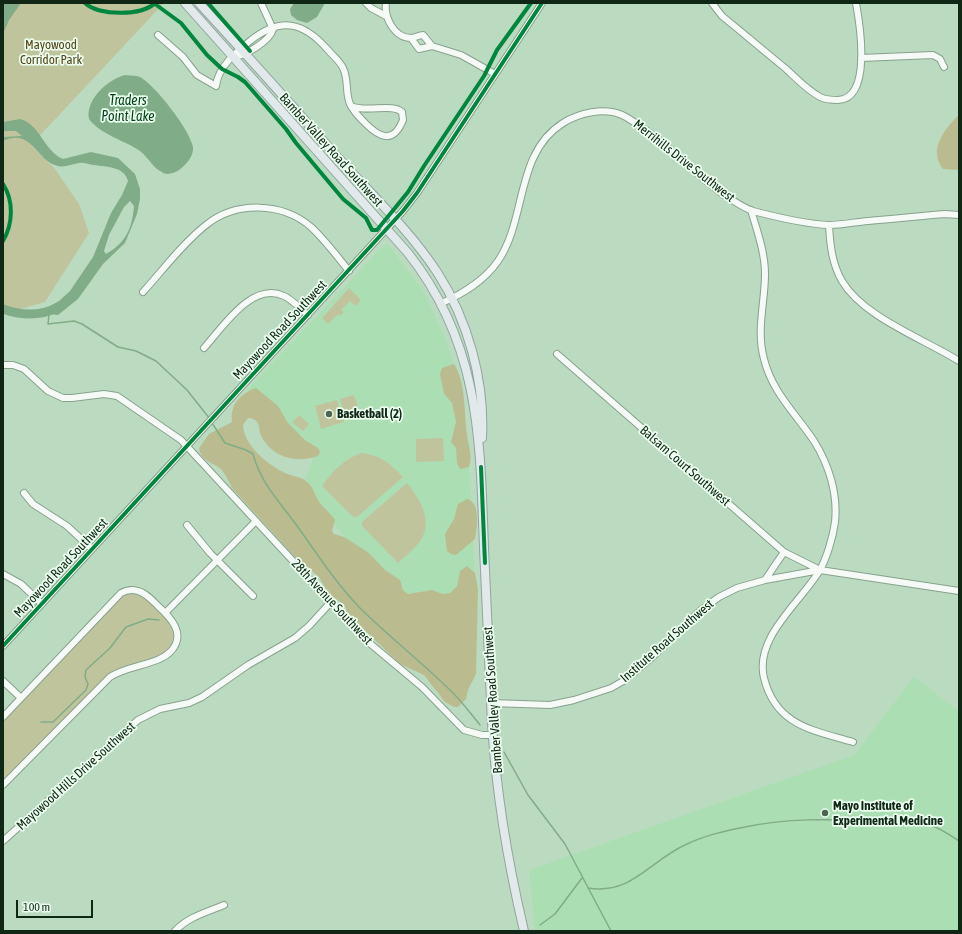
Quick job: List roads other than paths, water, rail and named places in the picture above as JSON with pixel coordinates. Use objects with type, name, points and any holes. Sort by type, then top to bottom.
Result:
[{"type":"main road","name":"Bamber Valley Road Southwest","points":[[185,3],[388,229],[417,264],[442,303],[463,353],[472,389],[481,467],[493,734],[504,828],[524,931]]},
{"type":"main road","name":"Bamber Valley Road Southwest","points":[[199,3],[425,255],[452,299],[467,336],[477,375],[483,427],[481,467]]},
{"type":"street","points":[[261,3],[273,29]]},
{"type":"street","points":[[366,3],[371,8],[386,16],[398,33],[411,38],[419,49],[432,46],[469,58],[495,74]]},
{"type":"street","points":[[386,3],[386,16]]},
{"type":"street","name":"Mayowood Road Southwest","points":[[3,646],[388,229],[417,192],[542,3]]},
{"type":"street","points":[[712,3],[722,16],[810,90],[825,99],[840,100],[849,97],[856,90],[861,58],[856,3]]},
{"type":"street","points":[[158,35],[178,52],[197,75],[216,86],[220,72],[233,57],[243,52],[266,29],[285,26],[297,27],[318,38],[344,69],[351,106],[376,134],[382,137],[394,133],[403,120],[402,112],[395,108],[363,109],[351,106]]},
{"type":"street","points":[[411,38],[423,35],[432,46]]},
{"type":"street","points":[[861,58],[933,55],[940,59],[944,67]]},
{"type":"street","name":"Merrihills Drive Southwest","points":[[442,303],[465,292],[479,281],[492,269],[501,255],[520,205],[530,165],[538,147],[550,134],[564,123],[600,111],[611,112],[628,118],[660,141],[711,185],[751,210],[793,220],[829,225],[945,214],[959,215]]},
{"type":"street","points":[[143,292],[207,224],[221,215],[246,208],[276,210],[297,218],[316,232],[349,271]]},
{"type":"street","points":[[751,210],[764,261],[765,275],[760,318],[763,358],[776,389],[814,441],[822,455],[833,486],[835,523],[820,570],[793,604],[768,643],[763,662],[764,677],[773,698],[790,720],[799,725],[853,742]]},
{"type":"street","points":[[829,225],[830,242],[836,267],[842,281],[851,292],[884,320],[959,361]]},
{"type":"street","points":[[204,348],[246,302],[258,295],[271,293],[284,296],[308,315]]},
{"type":"street","name":"Balsam Court Southwest","points":[[557,354],[784,552],[820,570]]},
{"type":"street","name":"28th Avenue Southwest","points":[[3,364],[24,369],[48,391],[63,398],[104,394],[117,396],[187,446],[367,641],[422,687],[464,730],[482,735],[493,734]]},
{"type":"street","points":[[24,493],[33,504],[66,526],[92,549]]},
{"type":"street","points":[[165,613],[256,521]]},
{"type":"street","points":[[188,525],[217,561],[253,596]]},
{"type":"street","points":[[765,580],[784,552]]},
{"type":"street","name":"Institute Road Southwest","points":[[491,703],[550,705],[574,700],[611,688],[625,680],[650,659],[701,610],[719,597],[736,588],[765,580],[820,570],[959,591]]},
{"type":"street","points":[[3,574],[21,584],[42,604]]},
{"type":"street","points":[[3,717],[120,593],[132,590],[140,591],[165,613],[174,624],[177,633],[176,642],[172,650],[165,656],[124,670],[110,678],[3,785]]},
{"type":"street","name":"Mayowood Hills Drive Southwest","points":[[3,841],[138,720],[160,709],[189,703],[202,697],[248,665],[295,638],[310,626],[331,602]]},
{"type":"street","points":[[3,681],[22,698]]},
{"type":"street","points":[[175,931],[195,916],[224,905]]},
{"type":"water","points":[[21,3],[9,20],[3,34],[3,4]]},
{"type":"water","points":[[294,3],[325,3],[317,17],[307,23],[297,20],[291,15],[290,9]]},
{"type":"water","name":"Traders Point Lake","points":[[125,75],[138,76],[154,89],[163,98],[186,130],[193,150],[189,160],[179,170],[168,174],[164,173],[153,165],[140,151],[106,133],[94,125],[89,119],[91,105],[99,91],[118,77]]},
{"type":"water","points":[[20,119],[27,122],[38,132],[51,150],[63,159],[91,152],[118,158],[135,174],[140,189],[137,214],[125,243],[103,264],[78,299],[58,315],[48,314],[50,306],[59,301],[70,291],[93,257],[111,213],[122,195],[128,181],[123,172],[114,168],[81,163],[58,166],[44,158],[33,146],[21,138],[13,138],[3,141],[3,137],[22,136],[16,131],[3,131],[3,122]],"holes":[[[130,201],[134,206],[132,221],[127,234],[119,245],[106,254],[104,251],[109,235],[124,207]]]},
{"type":"waterway","points":[[3,309],[17,313],[31,314],[45,312],[59,307]]},
{"type":"waterway","points":[[49,314],[48,324],[74,321],[82,324],[118,347],[136,351],[156,361],[187,390],[210,419]]},
{"type":"waterway","points":[[212,423],[225,443],[253,454],[260,474],[270,490],[333,577],[350,597],[370,618],[453,693],[480,725]]},
{"type":"waterway","points":[[41,722],[53,722],[86,690],[88,684],[85,677],[86,670],[110,648],[126,627],[148,619],[159,620]]},
{"type":"waterway","points":[[504,752],[528,795],[565,844],[611,931]]},
{"type":"waterway","points":[[588,888],[604,889],[617,886],[640,875],[674,851],[687,844],[701,838],[730,830],[761,824],[824,820],[916,822],[934,826],[959,841]]},
{"type":"waterway","points":[[540,925],[555,914],[582,878]]},
{"type":"place","name":"Basketball (2)","points":[[329,414]]},
{"type":"place","name":"Mayo Institute of Experimental Medicine","points":[[825,813]]},
{"type":"park label","name":"Mayowood Corridor Park","points":[[51,52]]}]
